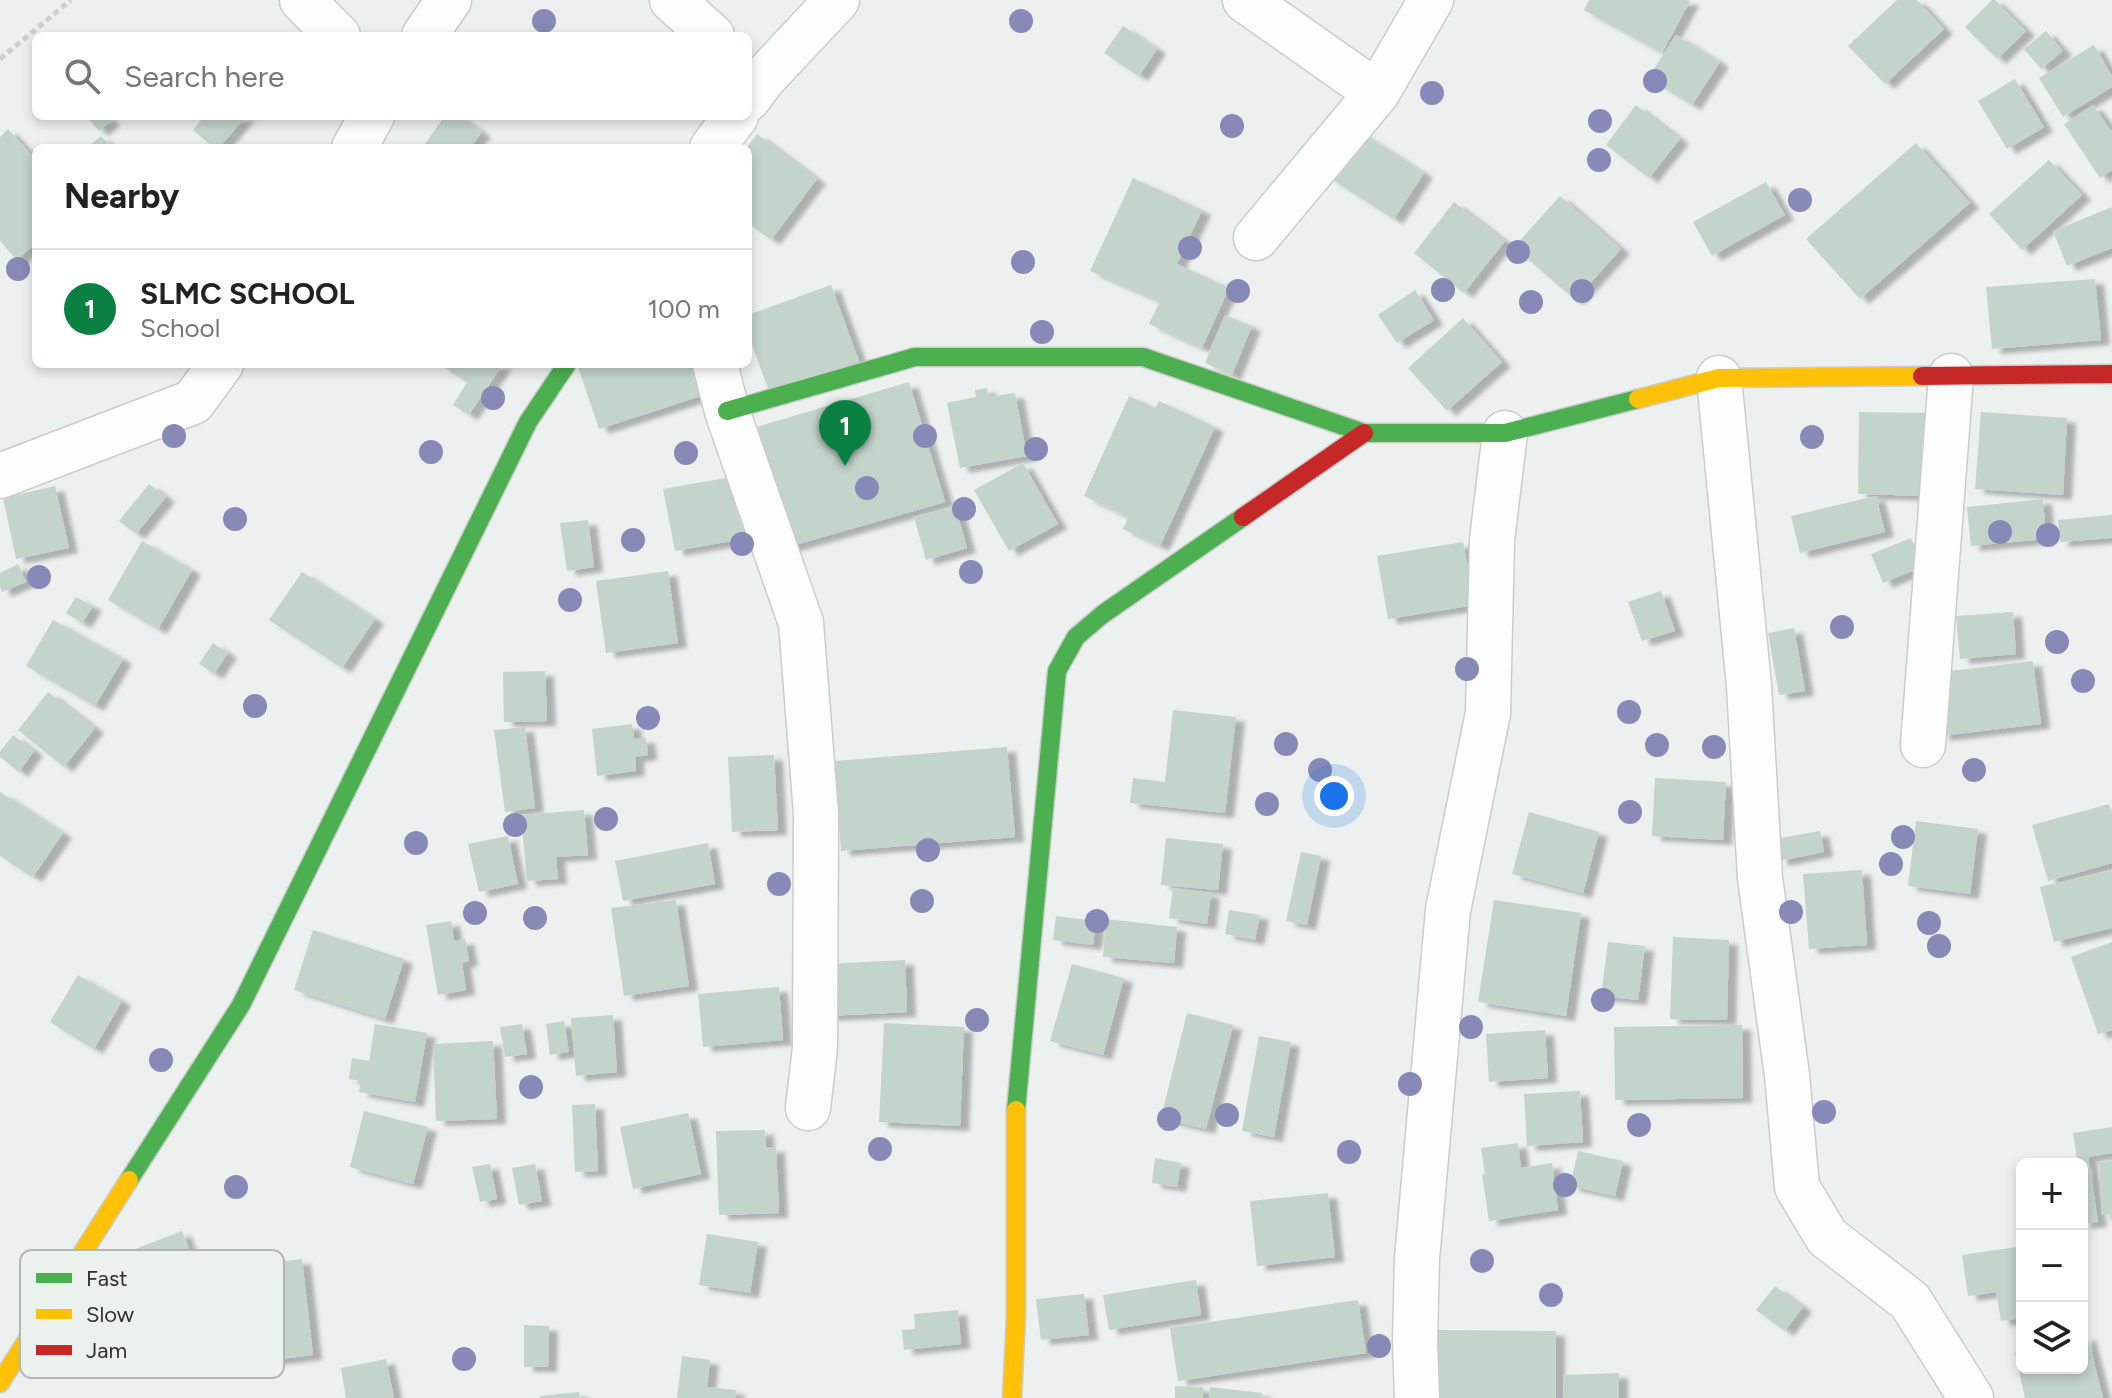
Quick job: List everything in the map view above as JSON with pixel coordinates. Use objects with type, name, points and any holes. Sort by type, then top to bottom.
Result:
[{"type":"street","points":[[302,0],[334,32]]},
{"type":"street","points":[[427,32],[449,0]]},
{"type":"street","points":[[672,0],[708,32]]},
{"type":"street","points":[[753,82],[837,0]]},
{"type":"street","points":[[1245,0],[1377,93]]},
{"type":"street","points":[[1256,238],[1377,93],[1431,0]]},
{"type":"street","points":[[356,144],[370,120]]},
{"type":"street","points":[[715,144],[733,120]]},
{"type":"street","points":[[727,411],[915,357],[1143,357],[1364,433],[1505,433],[1719,378],[2112,374]]},
{"type":"street","points":[[0,476],[193,402],[218,368]]},
{"type":"street","points":[[85,1250],[241,1005],[528,422],[564,368]]},
{"type":"street","points":[[716,368],[727,411],[801,623],[816,814],[815,1048],[808,1108]]},
{"type":"street","points":[[1923,745],[1951,376]]},
{"type":"street","points":[[1719,378],[1749,686],[1760,878],[1787,1075],[1797,1187],[1827,1237],[1910,1301],[1971,1398]]},
{"type":"street","points":[[1012,1398],[1016,1317],[1016,1115],[1057,671],[1076,637],[1103,614],[1364,433]]},
{"type":"street","points":[[1417,1398],[1417,1259],[1448,910],[1488,713],[1492,540],[1505,433]]},
{"type":"street","points":[[0,1383],[20,1352]]},
{"type":"path","points":[[32,32],[71,0]]},
{"type":"path","points":[[0,59],[32,32]]},
{"type":"building","points":[[1589,0],[1690,1],[1662,53],[1584,10]]},
{"type":"building","points":[[1897,0],[1917,0],[1944,29],[1885,84],[1848,46]]},
{"type":"building","points":[[1992,0],[2026,31],[1997,59],[1965,27]]},
{"type":"building","points":[[1123,26],[1157,49],[1139,76],[1104,53]]},
{"type":"building","points":[[2046,31],[2063,51],[2041,69],[2024,49]]},
{"type":"building","points":[[1676,35],[1720,62],[1692,105],[1648,78]]},
{"type":"building","points":[[2094,45],[2112,76],[2112,87],[2063,117],[2039,78]]},
{"type":"building","points":[[2015,79],[2044,127],[2007,149],[1978,101]]},
{"type":"building","points":[[1636,105],[1680,139],[1649,178],[1606,145]]},
{"type":"building","points":[[2093,105],[2112,132],[2112,170],[2100,178],[2064,124]]},
{"type":"building","points":[[89,120],[110,120],[111,121],[99,131]]},
{"type":"building","points":[[201,120],[243,120],[222,144],[209,144],[193,130]]},
{"type":"building","points":[[442,120],[465,120],[482,132],[473,144],[425,144]]},
{"type":"building","points":[[8,129],[32,156],[32,247],[17,260],[0,241],[0,137]]},
{"type":"building","points":[[1358,131],[1424,173],[1394,219],[1328,177]]},
{"type":"building","points":[[757,134],[817,179],[771,240],[752,226],[752,144],[750,144]]},
{"type":"building","points":[[101,136],[108,144],[91,144]]},
{"type":"building","points":[[1916,143],[1970,203],[1860,299],[1806,239]]},
{"type":"building","points":[[2049,160],[2082,195],[2022,250],[1989,214]]},
{"type":"building","points":[[1133,178],[1202,210],[1177,264],[1229,288],[1202,348],[1149,324],[1160,301],[1090,271]]},
{"type":"building","points":[[1766,182],[1785,215],[1712,256],[1693,222]]},
{"type":"building","points":[[1560,196],[1621,249],[1575,300],[1514,247]]},
{"type":"building","points":[[1454,202],[1505,241],[1464,293],[1414,253]]},
{"type":"building","points":[[2112,207],[2112,248],[2067,266],[2053,231]]},
{"type":"building","points":[[2095,279],[2101,340],[1992,349],[1986,287]]},
{"type":"building","points":[[831,285],[859,361],[770,394],[752,345],[752,314]]},
{"type":"building","points":[[1415,290],[1434,320],[1397,343],[1378,315]]},
{"type":"building","points":[[1225,315],[1252,326],[1232,375],[1205,363]]},
{"type":"building","points":[[1463,318],[1502,362],[1447,411],[1408,368]]},
{"type":"building","points":[[445,368],[500,368],[469,415],[453,405],[467,382]]},
{"type":"building","points":[[578,368],[698,368],[707,394],[599,429]]},
{"type":"building","points":[[909,382],[945,502],[781,549],[746,430]]},
{"type":"building","points":[[987,388],[988,397],[1015,393],[1027,456],[960,468],[947,403],[976,397],[975,390]]},
{"type":"building","points":[[1129,396],[1155,408],[1159,401],[1215,427],[1160,546],[1123,529],[1128,517],[1084,496]]},
{"type":"building","points":[[1859,412],[1927,413],[1926,496],[1858,494]]},
{"type":"building","points":[[1981,412],[2067,418],[2063,495],[1975,489]]},
{"type":"building","points":[[1023,463],[1058,524],[1009,551],[974,490]]},
{"type":"building","points":[[737,476],[748,538],[675,551],[663,489]]},
{"type":"building","points":[[149,484],[166,497],[136,534],[119,521]]},
{"type":"building","points":[[55,486],[69,548],[16,559],[3,498]]},
{"type":"building","points":[[1876,496],[1885,532],[1800,553],[1791,516]]},
{"type":"building","points":[[2043,499],[2046,539],[1971,546],[1967,507]]},
{"type":"building","points":[[955,506],[967,548],[926,560],[914,517]]},
{"type":"building","points":[[2112,515],[2112,538],[2060,542],[2058,520]]},
{"type":"building","points":[[588,520],[594,567],[567,571],[560,523]]},
{"type":"building","points":[[1911,538],[1922,567],[1883,583],[1871,554]]},
{"type":"building","points":[[142,541],[192,570],[158,629],[108,600]]},
{"type":"building","points":[[1463,542],[1475,605],[1388,619],[1377,556]]},
{"type":"building","points":[[18,564],[26,582],[2,592],[0,573]]},
{"type":"building","points":[[668,571],[678,643],[606,653],[596,581]]},
{"type":"building","points":[[302,572],[375,619],[342,668],[269,620]]},
{"type":"building","points":[[1661,591],[1675,631],[1642,641],[1628,602]]},
{"type":"building","points":[[76,597],[93,606],[82,623],[66,613]]},
{"type":"building","points":[[2013,612],[2016,654],[1960,659],[1956,616]]},
{"type":"building","points":[[53,620],[123,659],[95,706],[26,666]]},
{"type":"building","points":[[1794,628],[1805,691],[1779,695],[1768,633]]},
{"type":"building","points":[[213,643],[228,653],[214,674],[199,664]]},
{"type":"building","points":[[2033,661],[2041,724],[1941,736],[1934,673]]},
{"type":"building","points":[[545,671],[547,721],[504,722],[503,672]]},
{"type":"building","points":[[48,692],[95,728],[64,767],[18,730]]},
{"type":"building","points":[[1173,710],[1236,717],[1225,813],[1130,803],[1133,778],[1165,782]]},
{"type":"building","points":[[632,724],[634,739],[646,738],[648,755],[635,757],[636,771],[597,776],[592,729]]},
{"type":"building","points":[[525,727],[535,808],[505,812],[494,730]]},
{"type":"building","points":[[13,735],[34,751],[19,772],[0,757],[0,752]]},
{"type":"building","points":[[1007,747],[1015,837],[841,851],[834,761]]},
{"type":"building","points":[[774,755],[778,830],[732,832],[728,757]]},
{"type":"building","points":[[1655,778],[1726,782],[1723,840],[1652,836]]},
{"type":"building","points":[[0,792],[63,833],[33,877],[0,856]]},
{"type":"building","points":[[2109,804],[2112,814],[2112,863],[2048,881],[2032,825]]},
{"type":"building","points":[[584,810],[588,855],[556,857],[558,879],[527,881],[521,815]]},
{"type":"building","points":[[1529,812],[1599,832],[1583,893],[1512,874]]},
{"type":"building","points":[[1916,821],[1978,829],[1970,894],[1908,886]]},
{"type":"building","points":[[1820,831],[1824,852],[1779,861],[1775,839]]},
{"type":"building","points":[[508,836],[518,884],[479,892],[468,844]]},
{"type":"building","points":[[1166,838],[1223,844],[1218,890],[1161,885]]},
{"type":"building","points":[[708,843],[715,884],[623,901],[615,861]]},
{"type":"building","points":[[1301,852],[1321,856],[1307,925],[1286,921]]},
{"type":"building","points":[[1862,870],[1867,945],[1809,949],[1803,874]]},
{"type":"building","points":[[2112,870],[2112,928],[2054,942],[2040,887]]},
{"type":"building","points":[[1173,888],[1211,893],[1207,924],[1169,918]]},
{"type":"building","points":[[676,900],[689,986],[624,996],[611,908]]},
{"type":"building","points":[[1494,900],[1581,913],[1566,1016],[1478,1002]]},
{"type":"building","points":[[1229,910],[1260,915],[1255,940],[1225,934]]},
{"type":"building","points":[[1056,916],[1096,921],[1093,945],[1053,940]]},
{"type":"building","points":[[1106,919],[1177,927],[1174,963],[1103,957]]},
{"type":"building","points":[[451,921],[454,941],[465,939],[469,961],[462,963],[466,990],[438,995],[426,925]]},
{"type":"building","points":[[313,930],[404,959],[385,1019],[294,990]]},
{"type":"building","points":[[1673,937],[1729,940],[1727,1020],[1670,1019]]},
{"type":"building","points":[[1608,942],[1645,946],[1638,1000],[1601,996]]},
{"type":"building","points":[[2112,942],[2112,1030],[2098,1034],[2071,957]]},
{"type":"building","points":[[905,960],[907,1012],[827,1016],[825,964]]},
{"type":"building","points":[[1072,964],[1124,978],[1103,1055],[1050,1041]]},
{"type":"building","points":[[78,975],[122,1001],[94,1049],[50,1022]]},
{"type":"building","points":[[779,987],[783,1040],[703,1047],[698,994]]},
{"type":"building","points":[[1187,1013],[1233,1025],[1206,1129],[1161,1118]]},
{"type":"building","points":[[613,1015],[617,1072],[576,1076],[571,1018]]},
{"type":"building","points":[[564,1021],[569,1052],[550,1055],[546,1024]]},
{"type":"building","points":[[884,1023],[964,1027],[960,1126],[879,1122]]},
{"type":"building","points":[[375,1024],[427,1033],[415,1102],[359,1092],[361,1081],[349,1079],[352,1058],[369,1061]]},
{"type":"building","points":[[522,1024],[527,1054],[505,1057],[500,1027]]},
{"type":"building","points":[[1742,1025],[1743,1098],[1615,1100],[1614,1027]]},
{"type":"building","points":[[1545,1030],[1548,1078],[1489,1082],[1486,1034]]},
{"type":"building","points":[[1259,1036],[1291,1042],[1274,1137],[1242,1131]]},
{"type":"building","points":[[493,1041],[497,1119],[436,1121],[433,1044]]},
{"type":"building","points":[[1580,1091],[1583,1142],[1527,1146],[1524,1094]]},
{"type":"building","points":[[595,1104],[598,1171],[575,1172],[572,1105]]},
{"type":"building","points":[[364,1111],[428,1127],[413,1184],[350,1167]]},
{"type":"building","points":[[688,1113],[701,1174],[633,1189],[620,1127]]},
{"type":"building","points":[[2112,1127],[2112,1153],[2088,1157],[2098,1222],[2088,1223],[2088,1158],[2077,1158],[2073,1133]]},
{"type":"building","points":[[765,1130],[766,1148],[776,1147],[779,1213],[719,1215],[716,1131]]},
{"type":"building","points":[[1518,1143],[1521,1168],[1552,1163],[1558,1210],[1489,1221],[1481,1148]]},
{"type":"building","points":[[1578,1151],[1623,1161],[1615,1196],[1570,1186]]},
{"type":"building","points":[[1155,1158],[1181,1163],[1177,1187],[1152,1183]]},
{"type":"building","points":[[2112,1161],[2112,1214],[2102,1215],[2099,1162]]},
{"type":"building","points":[[490,1164],[497,1199],[480,1202],[472,1167]]},
{"type":"building","points":[[535,1164],[542,1201],[519,1205],[512,1168]]},
{"type":"building","points":[[1328,1193],[1335,1257],[1257,1266],[1250,1201]]},
{"type":"building","points":[[182,1231],[189,1250],[133,1250]]},
{"type":"building","points":[[707,1234],[758,1242],[750,1293],[699,1285]]},
{"type":"building","points":[[2016,1247],[2016,1319],[2001,1321],[1996,1292],[1968,1296],[1962,1255]]},
{"type":"building","points":[[302,1259],[313,1355],[284,1359],[284,1261]]},
{"type":"building","points":[[1196,1280],[1201,1315],[1109,1330],[1103,1295]]},
{"type":"building","points":[[1775,1286],[1803,1307],[1785,1331],[1756,1310]]},
{"type":"building","points":[[1084,1294],[1089,1335],[1041,1340],[1036,1299]]},
{"type":"building","points":[[1358,1300],[1366,1353],[1178,1381],[1170,1328]]},
{"type":"building","points":[[958,1310],[961,1344],[904,1350],[902,1330],[915,1329],[914,1314]]},
{"type":"building","points":[[524,1325],[549,1326],[548,1367],[524,1367]]},
{"type":"building","points":[[1431,1330],[1556,1331],[1556,1398],[1430,1398]]},
{"type":"building","points":[[2088,1339],[2103,1398],[2025,1398],[2020,1374],[2088,1374]]},
{"type":"building","points":[[682,1356],[710,1360],[707,1387],[736,1390],[735,1398],[677,1398]]},
{"type":"building","points":[[386,1359],[394,1398],[346,1398],[341,1368]]},
{"type":"building","points":[[1619,1373],[1619,1398],[1564,1398],[1563,1375]]},
{"type":"building","points":[[1175,1386],[1203,1387],[1203,1398],[1175,1398]]},
{"type":"building","points":[[1210,1387],[1262,1393],[1261,1398],[1209,1398]]},
{"type":"building","points":[[579,1392],[580,1398],[540,1398],[540,1396]]},
{"type":"traffic: fast","points":[[727,411],[915,357],[1143,357],[1364,433],[1505,433],[1638,399]]},
{"type":"traffic: fast","points":[[129,1180],[241,1005],[528,422],[564,368]]},
{"type":"traffic: fast","points":[[1016,1110],[1057,671],[1076,637],[1103,614],[1243,517]]},
{"type":"traffic: slow","points":[[1638,399],[1719,378],[1922,376]]},
{"type":"traffic: slow","points":[[1012,1398],[1016,1317],[1016,1110]]},
{"type":"traffic: slow","points":[[85,1250],[129,1180]]},
{"type":"traffic: slow","points":[[0,1383],[20,1352]]},
{"type":"traffic: jam","points":[[1922,376],[2112,374]]},
{"type":"traffic: jam","points":[[1243,517],[1364,433]]},
{"type":"place","name":"SLMC SCHOOL","points":[[845,466]]}]
